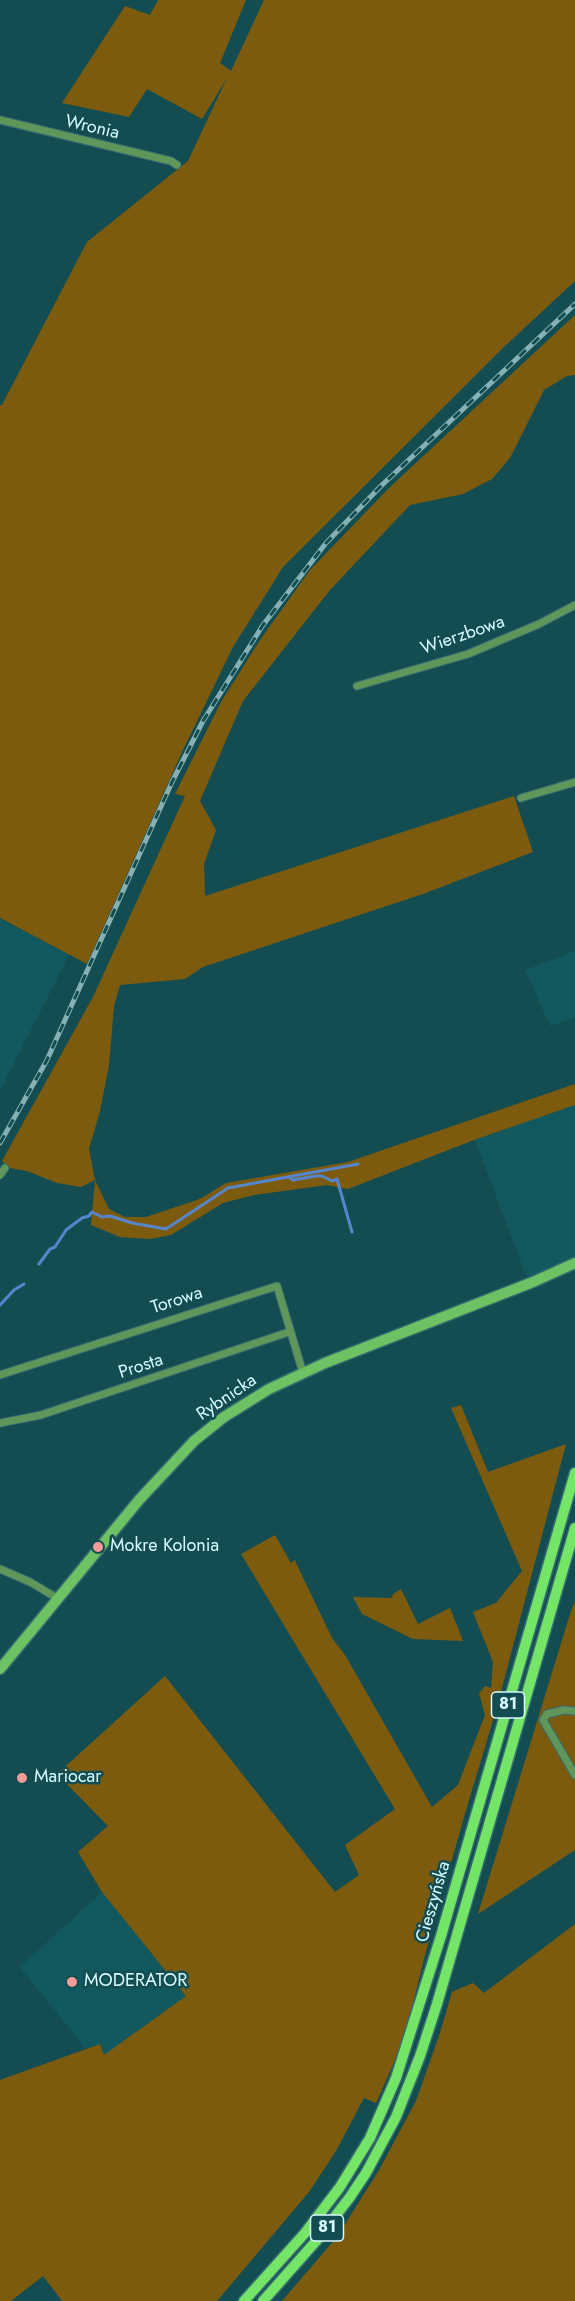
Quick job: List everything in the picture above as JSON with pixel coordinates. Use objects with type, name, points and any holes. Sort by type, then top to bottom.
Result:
[{"type":"main road","name":"Cieszyńska","points":[[244,2301],[305,2233],[340,2187],[370,2138],[396,2078],[438,1948],[575,1473]]},
{"type":"main road","name":"Cieszyńska","points":[[263,2301],[317,2240],[350,2197],[382,2145],[400,2107],[420,2056],[436,2004],[575,1527]]},
{"type":"street","name":"Wronia","points":[[0,120],[24,128],[171,161],[177,165]]},
{"type":"street","name":"Wierzbowa","points":[[357,686],[468,654],[539,624],[575,605]]},
{"type":"street","points":[[521,798],[575,782]]},
{"type":"street","points":[[0,1175],[5,1168]]},
{"type":"street","name":"Rybnicka","points":[[0,1669],[139,1500],[194,1441],[246,1402],[350,1352],[575,1265]]},
{"type":"street","name":"Torowa","points":[[0,1375],[277,1286],[303,1373]]},
{"type":"street","name":"Prosta","points":[[0,1423],[41,1415],[289,1332]]},
{"type":"street","points":[[0,1569],[30,1582],[57,1598]]},
{"type":"street","points":[[575,1711],[564,1710],[547,1714],[543,1720],[575,1775]]},
{"type":"shaded area","points":[[158,0],[246,0],[220,63],[231,71],[264,0],[575,0],[575,281],[505,346],[283,567],[233,647],[183,750],[87,964],[0,918],[0,405],[87,242],[188,161],[227,78],[202,119],[147,89],[129,117],[62,103],[125,6],[150,15]]},
{"type":"shaded area","points":[[575,315],[575,375],[567,376],[544,390],[510,458],[492,479],[463,494],[410,505],[330,590],[243,701],[200,801],[216,830],[204,864],[205,896],[514,796],[533,852],[423,894],[203,967],[185,979],[120,985],[114,1006],[109,1065],[100,1111],[89,1149],[95,1180],[81,1187],[57,1183],[27,1171],[10,1168],[2,1161],[93,997],[185,796],[175,794],[221,702],[260,640],[310,570],[389,488]]},
{"type":"shaded area","points":[[0,919],[69,955],[0,1091]]},
{"type":"shaded area","points":[[575,951],[575,1017],[550,1026],[525,970]]},
{"type":"shaded area","points":[[575,1084],[575,1105],[474,1140],[348,1189],[327,1185],[254,1195],[223,1203],[171,1235],[150,1239],[120,1237],[91,1225],[95,1180],[109,1209],[125,1217],[146,1217],[200,1199],[226,1183],[348,1162]]},
{"type":"shaded area","points":[[575,1105],[575,1257],[527,1278],[475,1140]]},
{"type":"shaded area","points":[[461,1405],[488,1472],[566,1444],[497,1707],[424,1959],[404,2040],[376,2103],[364,2098],[336,2151],[309,2192],[217,2301],[62,2301],[43,2276],[11,2301],[0,2301],[0,2080],[100,2044],[104,2055],[186,1996],[102,1892],[78,1852],[108,1826],[57,1774],[165,1676],[335,1892],[359,1875],[345,1845],[395,1809],[241,1554],[275,1535],[291,1563],[295,1560],[332,1638],[345,1655],[432,1807],[458,1785],[485,1715],[479,1693],[485,1686],[491,1688],[493,1662],[473,1612],[496,1603],[522,1571],[451,1408]]},
{"type":"shaded area","points":[[401,1589],[418,1624],[450,1608],[463,1641],[413,1639],[362,1614],[353,1597],[392,1598],[393,1594]]},
{"type":"shaded area","points":[[575,1601],[575,1850],[478,1914],[570,1614]]},
{"type":"shaded area","points":[[102,1892],[186,1996],[104,2055],[100,2044],[85,2048],[20,1967]]},
{"type":"shaded area","points":[[575,1924],[575,2301],[282,2301],[337,2237],[379,2170],[416,2101],[452,1992],[473,1983],[484,1993]]},
{"type":"waterway","points":[[39,1264],[50,1249],[55,1247],[66,1230],[92,1212],[102,1217],[110,1216],[132,1223],[166,1229],[228,1188],[358,1164]]},
{"type":"waterway","points":[[289,1177],[293,1180],[316,1176],[332,1181],[337,1179],[352,1232]]},
{"type":"waterway","points":[[0,1305],[14,1290],[24,1284]]},
{"type":"railway","points":[[0,1143],[47,1060],[172,782],[203,721],[263,625],[326,543],[381,486],[575,304]]},
{"type":"place","name":"Mokre Kolonia","points":[[98,1547]]},
{"type":"place","name":"Mariocar","points":[[22,1778]]},
{"type":"place","name":"MODERATOR","points":[[72,1982]]}]
